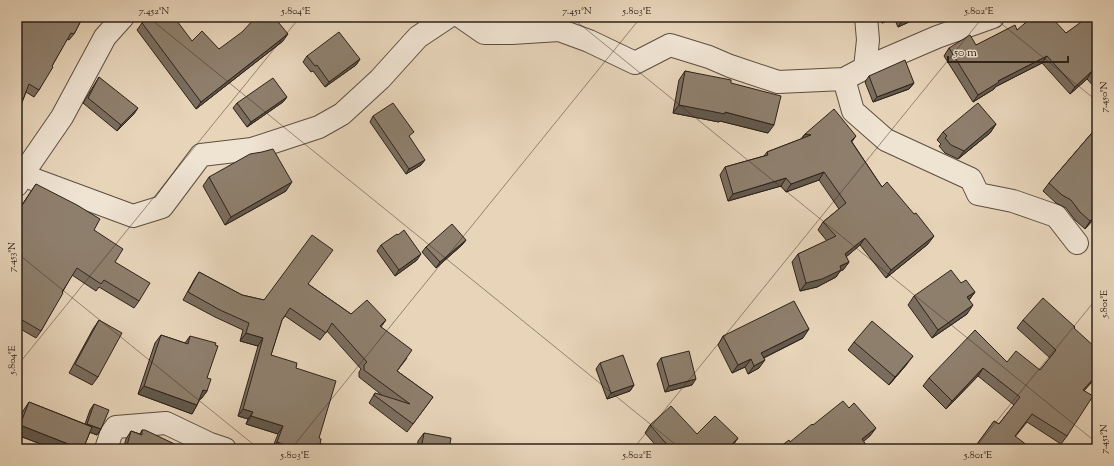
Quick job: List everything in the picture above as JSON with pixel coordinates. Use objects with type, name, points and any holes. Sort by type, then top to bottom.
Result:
[{"type":"street","points":[[123,17],[105,37],[62,117],[19,179],[133,216],[162,207],[201,155],[252,149],[319,127],[342,114],[380,79],[418,37],[448,17]]},
{"type":"street","points":[[461,17],[484,33],[559,30],[589,41],[634,63],[670,45],[709,56],[730,66],[778,82],[844,79],[865,68],[937,37],[993,17]]},
{"type":"street","points":[[865,68],[868,40],[866,17]]},
{"type":"street","points":[[844,79],[853,111],[886,140],[970,179],[978,194],[1013,201],[1056,216],[1077,243]]},
{"type":"street","points":[[106,449],[111,434],[116,427],[166,423],[210,444],[225,449]]},
{"type":"building","points":[[17,17],[29,17],[33,19],[34,17],[83,17],[74,34],[71,33],[39,90],[29,84],[17,115],[17,49],[21,43],[17,39]]},
{"type":"building","points":[[150,17],[174,17],[192,41],[202,31],[219,49],[242,32],[256,17],[274,17],[288,34],[201,102],[142,23]]},
{"type":"building","points":[[1032,17],[1051,17],[1066,33],[1088,17],[1097,17],[1097,77],[1092,71],[1075,87],[1047,56],[998,81],[999,82],[978,95],[949,48],[970,35],[976,45],[1015,25],[1017,30]]},
{"type":"building","points":[[339,32],[360,59],[329,82],[317,65],[315,66],[307,56]]},
{"type":"building","points":[[905,60],[914,83],[877,97],[869,76]]},
{"type":"building","points":[[685,71],[731,80],[731,83],[781,96],[774,125],[725,112],[725,114],[679,105]]},
{"type":"building","points":[[99,77],[138,108],[121,125],[88,98]]},
{"type":"building","points":[[273,78],[287,97],[251,122],[237,103]]},
{"type":"building","points":[[393,103],[414,132],[409,136],[425,160],[409,169],[373,116]]},
{"type":"building","points":[[978,103],[996,124],[964,151],[951,145],[945,138],[947,136],[943,132]]},
{"type":"building","points":[[834,109],[856,136],[851,141],[882,187],[887,182],[914,214],[916,213],[934,236],[891,270],[865,238],[845,254],[849,262],[840,266],[841,270],[822,279],[806,283],[798,254],[836,236],[823,222],[846,203],[824,172],[791,184],[786,178],[733,194],[725,167],[768,155],[767,152],[811,135],[805,134]]},
{"type":"building","points":[[1097,127],[1097,214],[1090,221],[1080,212],[1071,200],[1062,195],[1049,183]]},
{"type":"building","points":[[273,149],[292,182],[231,217],[209,177],[250,154]]},
{"type":"building","points":[[36,184],[77,205],[100,219],[94,230],[123,249],[115,262],[150,283],[139,301],[104,280],[101,284],[77,268],[41,331],[17,317],[17,213]]},
{"type":"building","points":[[452,224],[466,240],[440,262],[426,247]]},
{"type":"building","points":[[404,230],[421,254],[399,270],[381,245]]},
{"type":"building","points":[[312,235],[333,250],[308,284],[351,314],[367,300],[386,320],[380,326],[412,350],[397,371],[433,397],[413,424],[374,395],[375,393],[410,404],[364,370],[364,365],[367,362],[332,323],[326,333],[290,308],[282,320],[271,355],[297,363],[296,368],[336,381],[319,438],[321,439],[320,444],[323,444],[322,449],[295,449],[277,442],[283,426],[251,416],[253,412],[243,409],[263,338],[246,333],[249,323],[220,310],[188,292],[199,272],[242,295],[264,300]]},
{"type":"building","points":[[951,270],[961,283],[966,280],[975,292],[967,297],[973,305],[938,330],[914,296]]},
{"type":"building","points":[[1043,298],[1097,349],[1097,375],[1083,390],[1093,396],[1067,436],[1032,414],[1015,436],[1032,449],[984,449],[977,444],[994,421],[999,424],[1020,397],[983,368],[952,401],[929,378],[975,330],[1007,362],[1016,351],[1040,370],[1056,350],[1023,320]]},
{"type":"building","points":[[794,301],[809,329],[761,353],[765,360],[754,366],[751,359],[738,365],[723,336]]},
{"type":"building","points":[[99,320],[122,333],[98,377],[75,364]]},
{"type":"building","points":[[872,321],[913,356],[895,377],[854,342]]},
{"type":"building","points":[[161,335],[188,344],[190,336],[216,343],[215,345],[218,346],[207,378],[211,379],[207,391],[203,390],[197,405],[144,386]]},
{"type":"building","points":[[689,351],[696,379],[669,386],[661,358]]},
{"type":"building","points":[[623,355],[634,385],[611,393],[600,363]]},
{"type":"building","points":[[843,401],[849,408],[854,403],[876,428],[862,439],[869,449],[777,449],[789,440],[790,442]]},
{"type":"building","points":[[29,402],[92,427],[83,449],[20,425]]},
{"type":"building","points":[[94,404],[109,410],[101,429],[87,424]]},
{"type":"building","points":[[671,406],[697,434],[715,416],[738,438],[727,449],[671,449],[650,425]]},
{"type":"building","points":[[142,430],[145,430],[185,449],[126,449],[131,431],[142,435]]},
{"type":"building","points":[[424,433],[451,438],[449,449],[421,449]]}]
